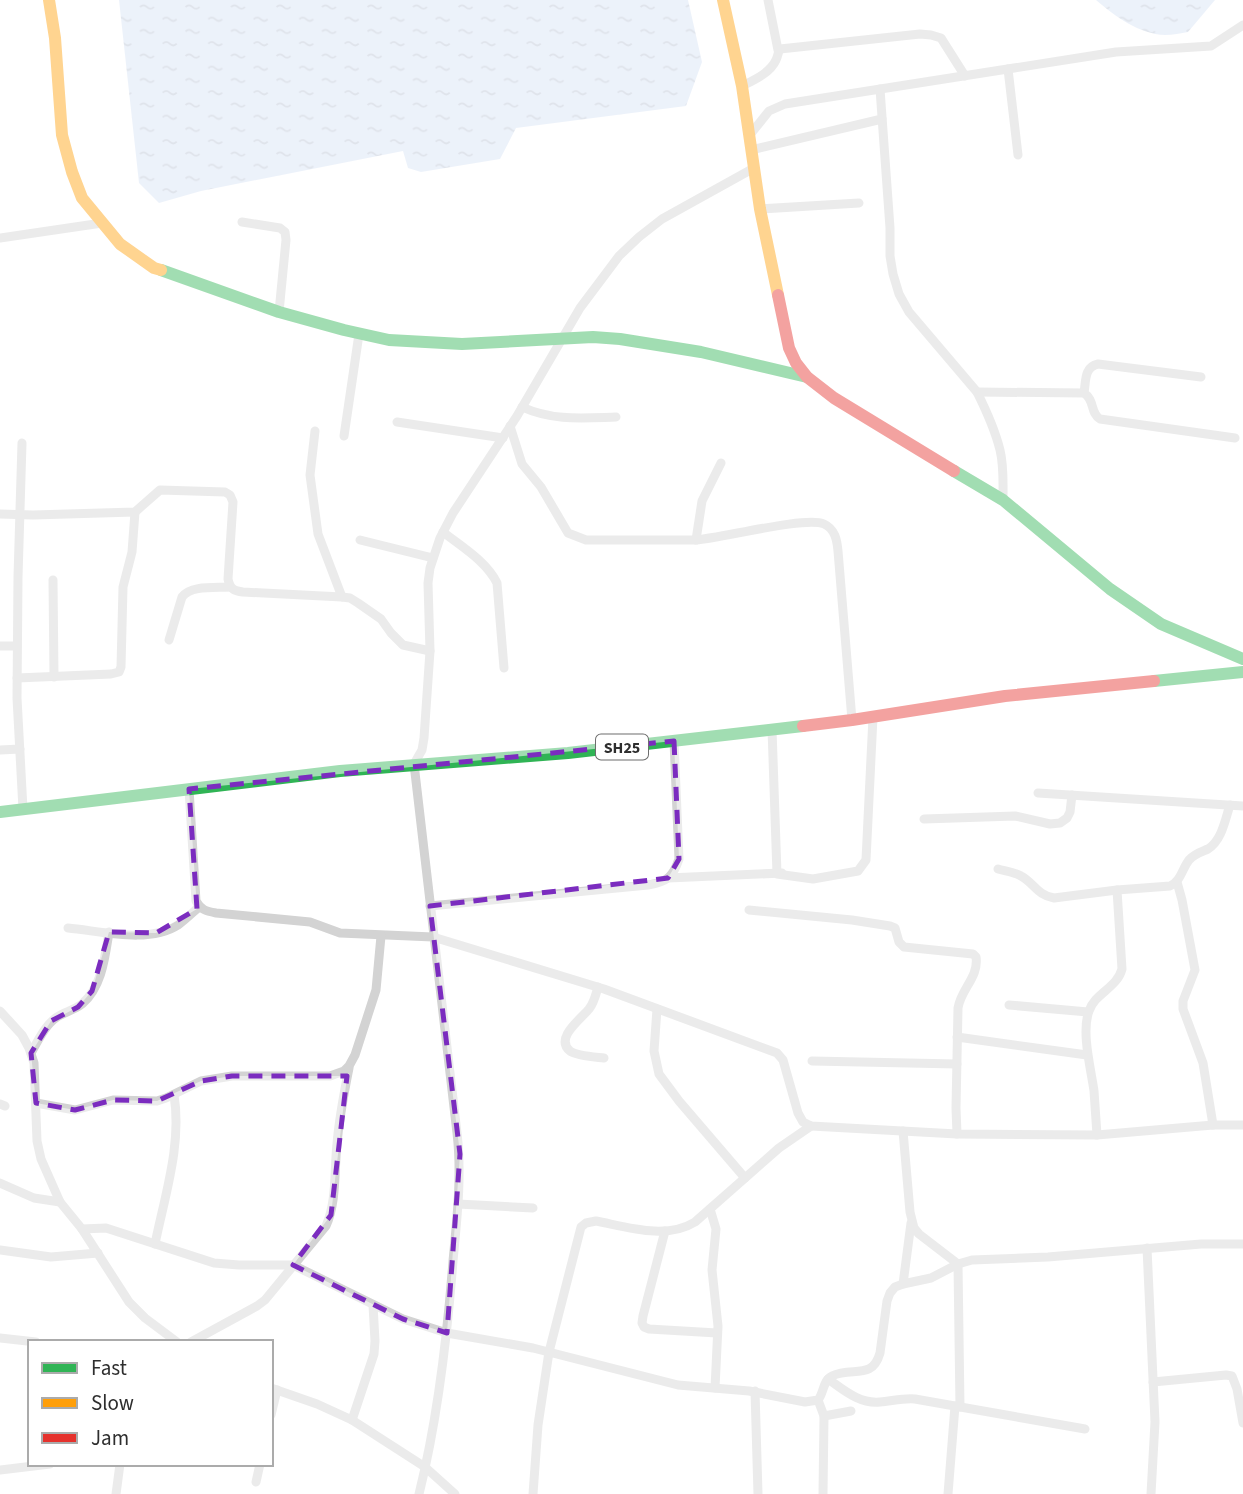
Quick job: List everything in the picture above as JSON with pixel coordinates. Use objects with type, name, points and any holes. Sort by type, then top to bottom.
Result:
[{"type":"main road","points":[[49,0],[55,38],[62,135],[82,198],[120,244],[153,268],[279,312],[389,340],[461,344],[613,338],[649,341],[807,377]]},
{"type":"main road","points":[[723,0],[742,86],[760,209],[789,348],[807,377],[834,398],[1003,500],[1110,589],[1161,624],[1243,659]]},
{"type":"main road","name":"SH25","points":[[0,812],[414,764],[568,754],[852,720],[1005,696],[1243,672]]},
{"type":"street","points":[[742,86],[760,77],[776,60],[778,50],[768,0]]},
{"type":"street","points":[[748,136],[775,107],[797,102],[1116,52],[1211,46],[1243,25]]},
{"type":"street","points":[[778,50],[932,35],[941,38],[965,76]]},
{"type":"street","points":[[1008,69],[1018,155]]},
{"type":"street","points":[[880,89],[893,274],[899,294],[909,312],[977,392],[1000,450],[1003,500]]},
{"type":"street","points":[[751,150],[882,119]]},
{"type":"street","points":[[419,1494],[447,1333],[460,1154],[414,764],[422,750],[424,738],[430,651],[428,583],[433,558],[453,513],[503,438],[580,308],[619,256],[662,219],[754,168]]},
{"type":"street","points":[[760,209],[859,203]]},
{"type":"street","points":[[242,222],[280,228],[285,232],[279,312]]},
{"type":"street","points":[[0,238],[102,223]]},
{"type":"street","points":[[344,436],[359,334]]},
{"type":"street","points":[[1084,393],[1087,370],[1091,365],[1098,364],[1201,377]]},
{"type":"street","points":[[977,392],[1084,393],[1091,400],[1094,413],[1100,419],[1234,438]]},
{"type":"street","points":[[522,407],[546,416],[616,417]]},
{"type":"street","points":[[397,422],[503,438]]},
{"type":"street","points":[[510,426],[522,464],[541,487],[568,533],[586,540],[713,539],[814,521],[833,530],[837,538],[852,720]]},
{"type":"street","points":[[315,431],[310,475],[318,534],[342,597]]},
{"type":"street","points":[[22,443],[17,678],[23,809]]},
{"type":"street","points":[[696,540],[702,501],[721,463]]},
{"type":"street","points":[[0,514],[135,512],[160,490],[225,492],[233,502],[228,579],[230,587],[235,591],[350,598],[381,619],[403,645],[430,651]]},
{"type":"street","points":[[17,678],[119,672],[123,587],[132,552],[135,512]]},
{"type":"street","points":[[443,532],[482,562],[497,583],[504,668]]},
{"type":"street","points":[[359,540],[433,558]]},
{"type":"street","points":[[53,580],[54,677]]},
{"type":"street","points":[[169,640],[185,592],[230,587]]},
{"type":"street","points":[[0,646],[17,646]]},
{"type":"street","points":[[777,874],[813,880],[858,872],[866,860],[873,717]]},
{"type":"street","points":[[772,729],[777,874]]},
{"type":"street","points":[[430,906],[648,885],[668,878],[675,871],[680,859],[674,741]]},
{"type":"street","points":[[0,750],[20,749]]},
{"type":"street","points":[[189,789],[196,901],[204,910],[310,922],[340,933],[433,937],[598,987],[777,1053],[783,1060],[798,1113],[803,1122],[811,1126],[957,1134],[1097,1135],[1243,1125]]},
{"type":"street","points":[[1038,793],[1243,806]]},
{"type":"street","points":[[924,819],[1015,816],[1050,824],[1060,823],[1070,812],[1072,795]]},
{"type":"street","points":[[998,869],[1022,876],[1046,897],[1054,898],[1170,886],[1177,882],[1188,861],[1209,848],[1220,836],[1230,805]]},
{"type":"street","points":[[668,878],[797,873]]},
{"type":"street","points":[[1177,882],[1195,970],[1183,1009],[1203,1063],[1213,1125]]},
{"type":"street","points":[[1097,1135],[1094,1093],[1087,1055],[1088,1012],[1092,1004],[1118,982],[1122,969],[1117,890]]},
{"type":"street","points":[[68,928],[141,936],[178,925],[199,907]]},
{"type":"street","points":[[749,909],[890,926],[895,928],[899,943],[904,947],[973,954],[976,957],[974,975],[959,1002],[957,1134]]},
{"type":"street","points":[[31,1053],[51,1021],[84,1003],[92,991],[103,965],[109,932]]},
{"type":"street","points":[[195,1340],[265,1300],[326,1226],[333,1202],[339,1125],[349,1066],[376,990],[381,936]]},
{"type":"street","points":[[598,987],[590,1008],[570,1028],[566,1045],[575,1053],[604,1058]]},
{"type":"street","points":[[1009,1004],[1088,1012]]},
{"type":"street","points":[[657,1009],[654,1051],[659,1074],[678,1101],[745,1178]]},
{"type":"street","points":[[0,1011],[22,1035],[31,1053],[34,1063],[37,1141],[41,1159],[60,1202],[82,1229],[136,1311],[174,1340]]},
{"type":"street","points":[[957,1037],[1087,1055]]},
{"type":"street","points":[[812,1061],[957,1064]]},
{"type":"street","points":[[36,1103],[75,1110],[106,1101],[157,1101],[192,1085],[232,1076],[330,1076],[344,1072],[349,1066]]},
{"type":"street","points":[[155,1244],[176,1138],[177,1109],[174,1095]]},
{"type":"street","points":[[533,1494],[538,1425],[549,1352],[581,1227],[596,1221],[665,1231],[686,1228],[779,1148],[811,1126]]},
{"type":"street","points":[[903,1131],[911,1220],[903,1284]]},
{"type":"street","points":[[0,1182],[34,1198],[60,1202]]},
{"type":"street","points":[[458,1204],[533,1208]]},
{"type":"street","points":[[709,1209],[716,1230],[712,1284],[717,1318],[715,1388]]},
{"type":"street","points":[[911,1220],[919,1234],[958,1264]]},
{"type":"street","points":[[82,1229],[106,1228],[214,1263],[293,1265],[402,1320],[447,1333],[549,1352],[678,1385],[755,1391],[805,1402],[818,1400],[828,1379],[833,1375],[873,1368],[880,1353],[890,1293],[895,1287],[932,1278],[958,1264],[972,1260],[1048,1257],[1201,1244],[1243,1244]]},
{"type":"street","points":[[665,1231],[643,1316],[643,1327],[717,1333]]},
{"type":"street","points":[[1147,1248],[1155,1422],[1151,1494]]},
{"type":"street","points":[[0,1251],[51,1256],[98,1253]]},
{"type":"street","points":[[948,1494],[957,1407],[958,1264]]},
{"type":"street","points":[[352,1420],[374,1354],[373,1305]]},
{"type":"street","points":[[0,1338],[28,1341]]},
{"type":"street","points":[[1153,1382],[1232,1376],[1243,1421]]},
{"type":"street","points":[[828,1379],[863,1401],[877,1403],[907,1398],[1085,1429]]},
{"type":"street","points":[[274,1389],[352,1420],[425,1467],[456,1494]]},
{"type":"street","points":[[755,1391],[758,1494]]},
{"type":"street","points":[[818,1400],[824,1416],[823,1494]]},
{"type":"street","points":[[824,1416],[851,1411]]},
{"type":"street","points":[[0,1470],[33,1466]]},
{"type":"street","points":[[116,1494],[120,1466]]},
{"type":"street","points":[[256,1482],[260,1466]]},
{"type":"highlighted area","points":[[674,741],[679,859],[668,878],[430,906],[460,1154],[447,1333],[403,1319],[293,1265],[331,1215],[347,1076],[232,1076],[201,1081],[157,1101],[113,1100],[75,1110],[36,1103],[31,1053],[51,1021],[78,1007],[92,991],[109,932],[156,933],[197,909],[189,789]]},
{"type":"water","points":[[119,0],[688,0],[702,62],[686,106],[516,128],[500,159],[421,172],[408,168],[403,151],[201,191],[159,203],[139,183]]},
{"type":"water","points":[[1096,0],[1215,0],[1188,32],[1165,35],[1137,28]]},
{"type":"traffic: fast","points":[[161,270],[279,312],[389,340],[462,344],[593,337],[620,339],[701,352],[807,377]]},
{"type":"traffic: fast","points":[[954,471],[1003,500],[1110,589],[1161,624],[1243,659]]},
{"type":"traffic: fast","points":[[1154,681],[1243,672]]},
{"type":"traffic: fast","points":[[0,812],[340,771],[568,753],[803,726]]},
{"type":"traffic: slow","points":[[49,0],[55,38],[62,135],[82,198],[120,244],[161,270]]},
{"type":"traffic: slow","points":[[723,0],[742,86],[760,209],[778,295]]},
{"type":"traffic: jam","points":[[778,295],[789,348],[807,377],[834,398],[954,471]]},
{"type":"traffic: jam","points":[[803,726],[1005,696],[1154,681]]}]
